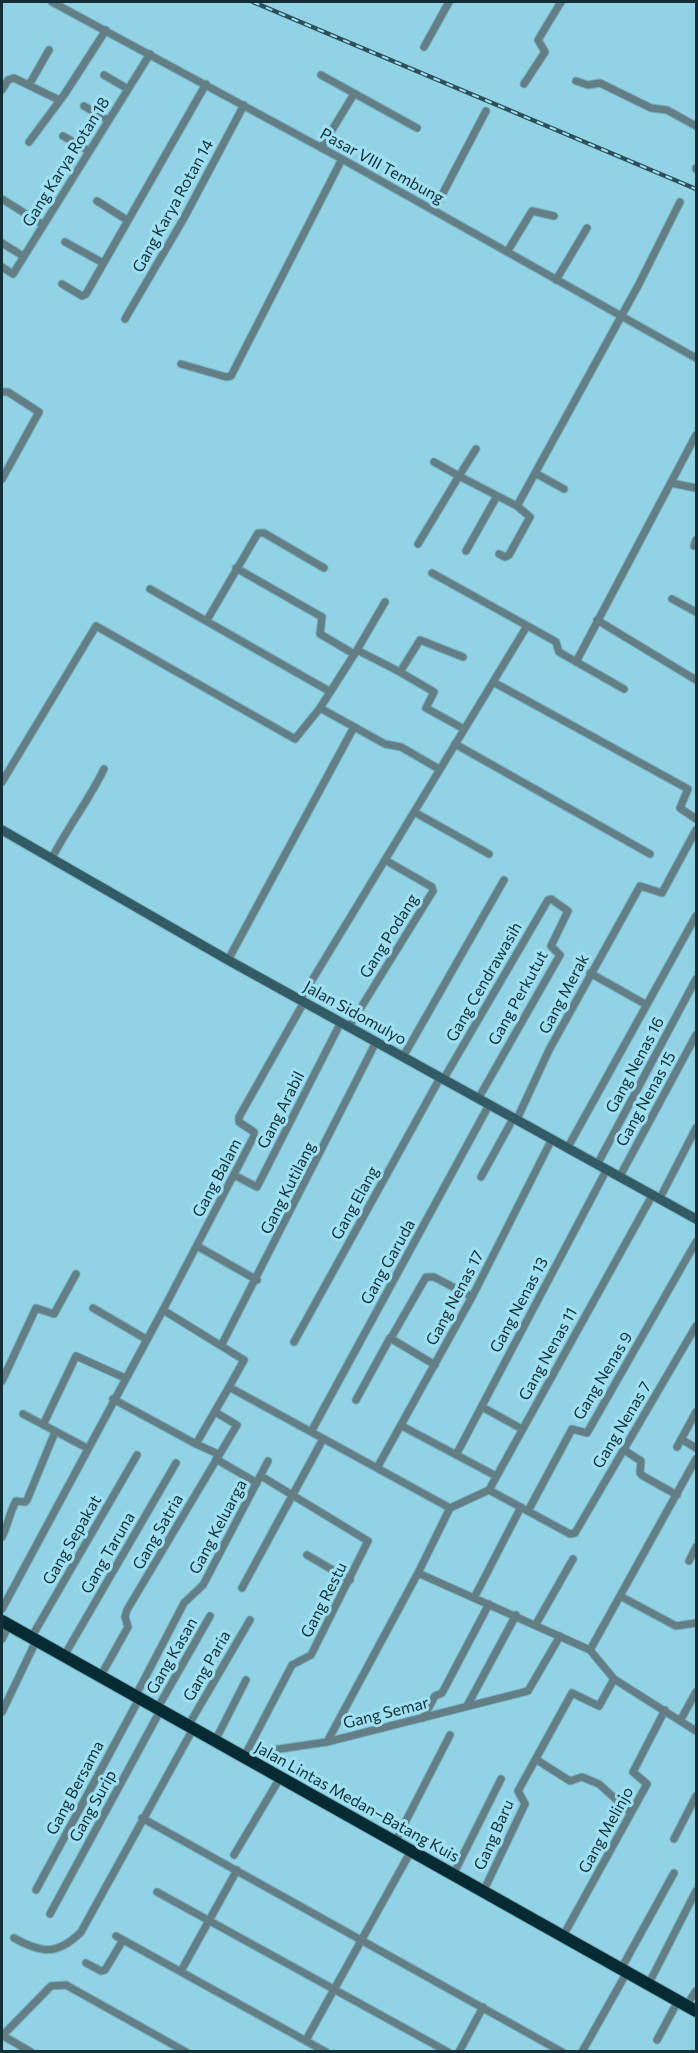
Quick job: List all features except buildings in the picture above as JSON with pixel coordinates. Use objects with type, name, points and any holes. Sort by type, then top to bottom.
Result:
[{"type":"highway","name":"Jalan Lintas Medan–Batang Kuis","points":[[5,1623],[687,2006]]},
{"type":"street","name":"Pasar VIII Tembung","points":[[52,2],[342,159],[696,358]]},
{"type":"street","points":[[424,47],[450,2]]},
{"type":"street","points":[[524,84],[545,52],[538,40],[560,3],[551,2]]},
{"type":"street","points":[[29,142],[106,30]]},
{"type":"street","points":[[29,85],[49,50]]},
{"type":"street","name":"Gang Karya Rotan 18","points":[[2,267],[13,274],[42,224],[150,54]]},
{"type":"street","points":[[104,75],[128,89]]},
{"type":"street","points":[[321,75],[417,128]]},
{"type":"street","points":[[2,90],[10,78],[59,100]]},
{"type":"street","points":[[576,81],[588,85],[600,83],[651,108],[667,110],[696,126]]},
{"type":"street","points":[[62,284],[85,296],[206,84]]},
{"type":"street","points":[[321,148],[354,94]]},
{"type":"street","name":"Gang Karya Rotan 14","points":[[125,319],[184,218],[244,105]]},
{"type":"street","points":[[84,106],[108,120]]},
{"type":"street","points":[[434,210],[486,111]]},
{"type":"street","points":[[63,136],[89,151]]},
{"type":"street","points":[[182,364],[224,377],[231,376],[342,159]]},
{"type":"street","points":[[2,199],[42,224]]},
{"type":"street","points":[[97,201],[128,220]]},
{"type":"street","points":[[517,506],[622,315],[680,202]]},
{"type":"street","points":[[507,252],[532,211],[554,216]]},
{"type":"street","points":[[556,280],[587,228]]},
{"type":"street","points":[[65,242],[103,263]]},
{"type":"street","points":[[2,243],[23,256]]},
{"type":"street","points":[[2,392],[8,393],[39,411],[24,444],[2,479]]},
{"type":"street","points":[[576,662],[696,435]]},
{"type":"street","points":[[418,544],[476,449]]},
{"type":"street","points":[[434,462],[528,513],[530,518],[510,555],[505,557],[499,554]]},
{"type":"street","points":[[535,473],[564,489]]},
{"type":"street","points":[[671,483],[696,488]]},
{"type":"street","points":[[466,550],[497,496]]},
{"type":"street","points":[[207,620],[236,568],[260,532],[324,568]]},
{"type":"street","points":[[236,568],[322,617],[320,634],[400,672],[434,692],[426,708],[464,729]]},
{"type":"street","points":[[432,573],[556,642],[558,652],[624,689]]},
{"type":"street","points":[[150,589],[329,692]]},
{"type":"street","points":[[672,599],[696,612]]},
{"type":"street","points":[[2,782],[96,626],[294,738],[298,738],[320,708],[386,602]]},
{"type":"street","points":[[597,620],[696,680]]},
{"type":"street","points":[[302,1001],[416,813],[439,769],[495,684],[527,626]]},
{"type":"street","points":[[400,672],[420,640],[462,657]]},
{"type":"street","points":[[495,684],[688,789],[680,807],[696,819]]},
{"type":"street","points":[[320,708],[388,745],[401,747],[439,769]]},
{"type":"street","points":[[228,960],[354,727]]},
{"type":"street","points":[[455,744],[650,855]]},
{"type":"street","points":[[52,858],[104,769]]},
{"type":"street","points":[[416,813],[489,854]]},
{"type":"street","name":"Jalan Sidomulyo","points":[[2,830],[228,960],[696,1219]]},
{"type":"street","name":"Gang Merak","points":[[481,1177],[515,1118],[590,973],[640,886],[662,894],[696,830]]},
{"type":"street","name":"Gang Podang","points":[[345,1025],[433,891],[432,887],[386,860]]},
{"type":"street","points":[[403,1057],[504,880]]},
{"type":"street","name":"Gang Perkutut","points":[[478,1099],[560,955],[551,946],[568,911],[550,899]]},
{"type":"street","name":"Gang Cendrawasih","points":[[442,1079],[550,899]]},
{"type":"street","points":[[568,1147],[645,1004],[696,916]]},
{"type":"street","points":[[590,973],[645,1004]]},
{"type":"street","name":"Gang Nenas 16","points":[[598,1163],[696,979]]},
{"type":"street","name":"Gang Balam","points":[[2,1609],[163,1310],[255,1133],[239,1122],[239,1118],[302,1001]]},
{"type":"street","name":"Gang Arabil","points":[[234,1175],[257,1187],[345,1025]]},
{"type":"street","name":"Gang Nenas 15","points":[[620,1176],[696,1035]]},
{"type":"street","name":"Gang Kutilang","points":[[222,1344],[257,1280],[376,1042]]},
{"type":"street","name":"Gang Elang","points":[[294,1342],[442,1079]]},
{"type":"street","name":"Gang Garuda","points":[[311,1432],[489,1105]]},
{"type":"street","name":"Gang Nenas 11","points":[[489,1490],[696,1128]]},
{"type":"street","name":"Gang Nenas 17","points":[[377,1468],[472,1297],[552,1138]]},
{"type":"street","name":"Gang Nenas 13","points":[[456,1455],[607,1169]]},
{"type":"street","name":"Gang Nenas 9","points":[[524,1509],[572,1429],[587,1432],[696,1242]]},
{"type":"street","points":[[197,1246],[257,1280]]},
{"type":"street","points":[[2,1382],[36,1308],[54,1314],[76,1274]]},
{"type":"street","points":[[356,1400],[426,1276],[434,1277],[472,1297]]},
{"type":"street","points":[[93,1308],[146,1339]]},
{"type":"street","points":[[163,1310],[222,1344],[244,1360],[196,1444]]},
{"type":"street","name":"Gang Nenas 7","points":[[524,1509],[570,1534],[575,1533],[696,1326]]},
{"type":"street","points":[[391,1338],[435,1365]]},
{"type":"street","points":[[43,1425],[76,1356],[125,1378]]},
{"type":"street","points":[[229,1387],[450,1508]]},
{"type":"street","points":[[113,1400],[259,1480],[294,1494]]},
{"type":"street","points":[[482,1407],[522,1429]]},
{"type":"street","name":"Gang Satria","points":[[100,1677],[128,1627],[125,1617],[127,1610],[237,1425],[215,1412]]},
{"type":"street","points":[[677,1447],[696,1412]]},
{"type":"street","points":[[23,1414],[87,1448]]},
{"type":"street","points":[[402,1426],[496,1476]]},
{"type":"street","points":[[2,1537],[8,1526],[7,1518],[16,1501],[25,1502],[27,1500],[55,1432]]},
{"type":"street","points":[[242,1588],[324,1439]]},
{"type":"street","points":[[681,1439],[696,1448]]},
{"type":"street","points":[[624,1450],[641,1461],[640,1473],[643,1476],[676,1495]]},
{"type":"street","name":"Gang Sepakat","points":[[2,1712],[34,1639],[137,1455]]},
{"type":"street","points":[[590,1650],[696,1459]]},
{"type":"street","name":"Gang Keluarga","points":[[137,1698],[184,1603],[202,1586],[268,1461]]},
{"type":"street","name":"Gang Taruna","points":[[64,1656],[176,1463]]},
{"type":"street","points":[[327,1742],[418,1573],[450,1508],[489,1490],[524,1509],[474,1598]]},
{"type":"street","name":"Gang Restu","points":[[246,1757],[292,1665],[311,1656],[368,1540],[294,1494]]},
{"type":"street","points":[[689,1561],[696,1547]]},
{"type":"street","points":[[307,1555],[350,1580]]},
{"type":"street","points":[[536,1624],[573,1559]]},
{"type":"street","points":[[418,1573],[590,1650],[614,1679],[696,1731]]},
{"type":"street","points":[[620,1596],[677,1626],[696,1623]]},
{"type":"street","points":[[423,1718],[435,1696],[442,1694],[489,1604]]},
{"type":"street","points":[[467,1707],[516,1615]]},
{"type":"street","name":"Gang Kasan","points":[[159,1710],[210,1616]]},
{"type":"street","name":"Gang Paria","points":[[14,1938],[45,1952],[76,1937],[96,1905],[190,1727],[250,1620]]},
{"type":"street","points":[[2,1639],[5,1623]]},
{"type":"street","name":"Gang Semar","points":[[246,1757],[327,1742],[531,1689],[560,1636]]},
{"type":"street","points":[[614,1679],[599,1706],[572,1692],[537,1760],[570,1781],[582,1777],[599,1784],[631,1813]]},
{"type":"street","points":[[215,1741],[246,1680]]},
{"type":"street","points":[[681,1721],[696,1692]]},
{"type":"street","name":"Gang Bersama","points":[[36,1890],[137,1698]]},
{"type":"street","name":"Gang Surip","points":[[50,1914],[159,1710]]},
{"type":"street","name":"Gang Melinjo","points":[[563,1936],[647,1784],[634,1775],[633,1771],[664,1710]]},
{"type":"street","points":[[394,1842],[450,1736]]},
{"type":"street","name":"Gang Baru","points":[[483,1892],[525,1804],[518,1791],[537,1760]]},
{"type":"street","points":[[234,1855],[277,1776]]},
{"type":"street","points":[[453,1875],[501,1779]]},
{"type":"street","points":[[674,1839],[696,1796]]},
{"type":"street","points":[[142,1818],[562,2052]]},
{"type":"street","points":[[306,2040],[411,1851]]},
{"type":"street","points":[[181,1971],[237,1870]]},
{"type":"street","points":[[582,2052],[674,1873]]},
{"type":"street","points":[[648,1985],[696,1891]]},
{"type":"street","points":[[158,1892],[448,2052]]},
{"type":"street","points":[[86,1963],[101,1971],[105,1970],[120,1938],[326,2052]]},
{"type":"street","points":[[31,2052],[5,2037],[4,2034],[51,1986],[61,1984],[186,2052]]},
{"type":"street","points":[[657,2040],[687,2006],[696,1991]]},
{"type":"street","points":[[459,2052],[483,2007]]},
{"type":"railway","points":[[253,2],[696,189]]}]
